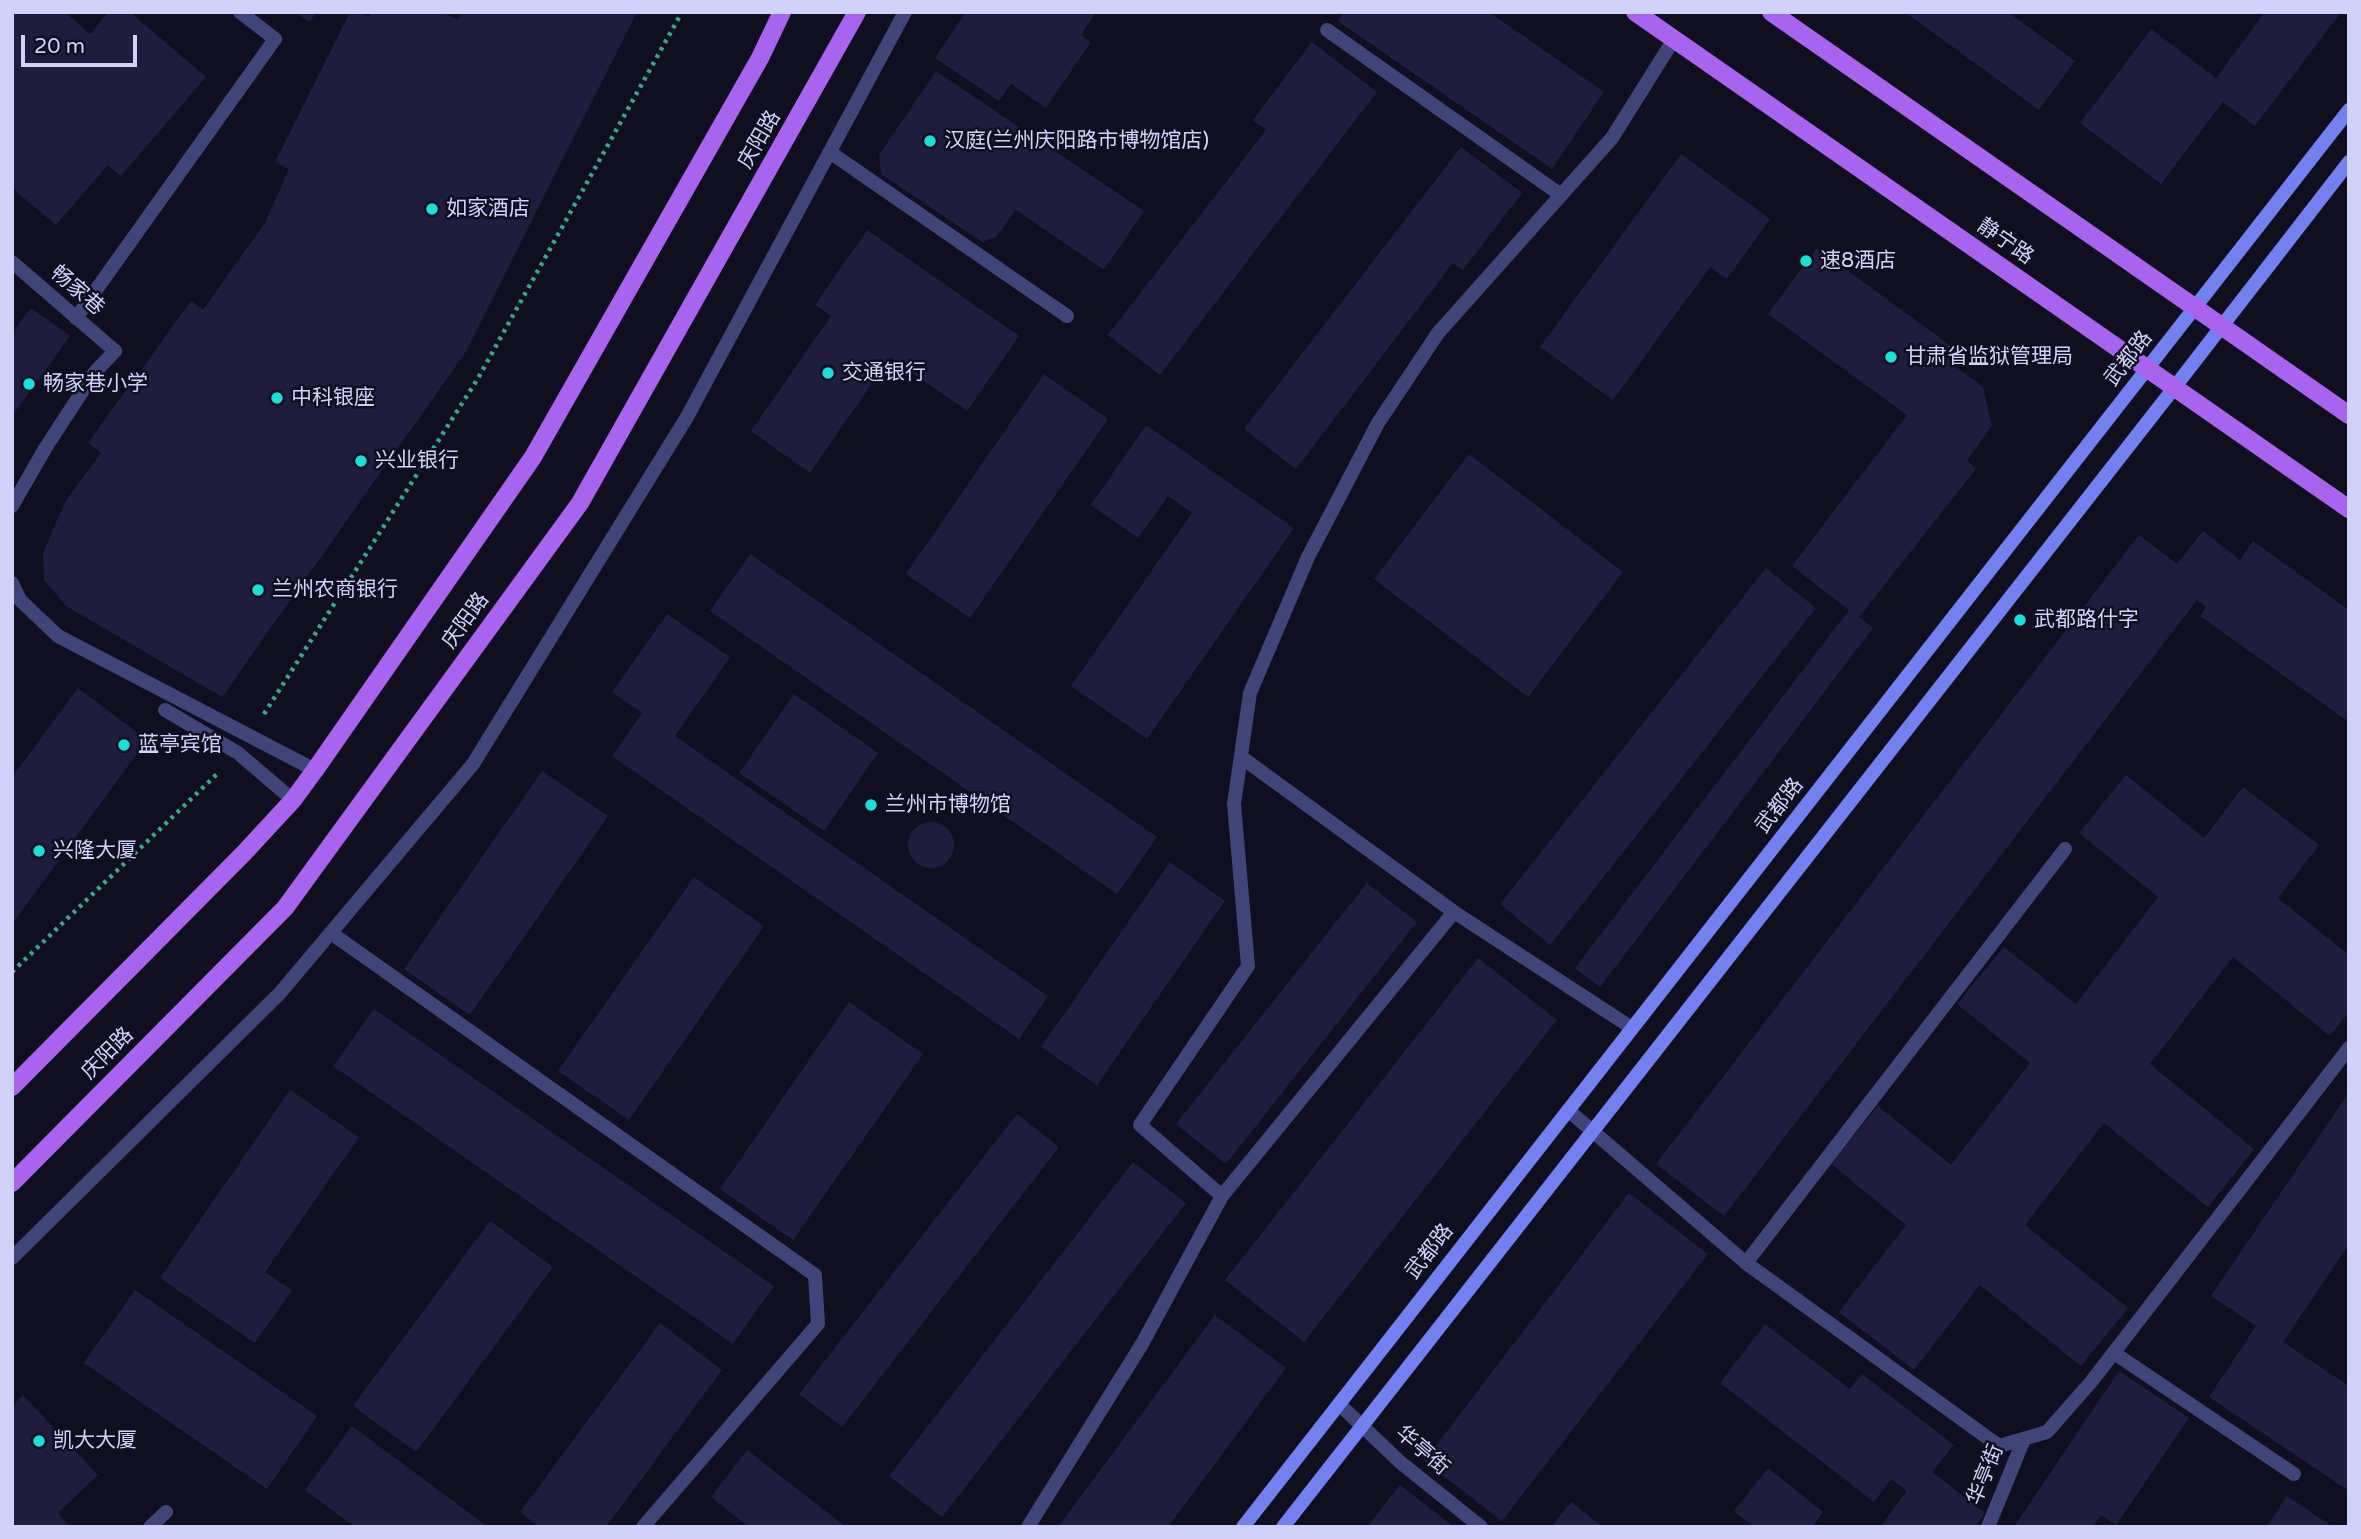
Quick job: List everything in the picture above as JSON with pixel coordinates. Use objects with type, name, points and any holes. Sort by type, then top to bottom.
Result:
[{"type":"main road","name":"庆阳路","points":[[12,1087],[244,853],[315,770],[533,457],[760,58],[782,12]]},
{"type":"main road","name":"庆阳路","points":[[12,1183],[285,908],[580,503],[857,12]]},
{"type":"main road","name":"静宁路","points":[[1635,12],[2349,509]]},
{"type":"main road","points":[[1771,12],[2349,415]]},
{"type":"main road","name":"武都路","points":[[1243,1527],[2349,110]]},
{"type":"main road","points":[[1283,1527],[2349,162]]},
{"type":"street","points":[[76,318],[275,38],[240,12]]},
{"type":"street","points":[[12,1258],[280,993],[473,765],[687,417],[905,12]]},
{"type":"street","points":[[1327,30],[1561,194]]},
{"type":"street","points":[[1222,1196],[1140,1125],[1248,966],[1234,804],[1250,693],[1308,557],[1378,423],[1438,333],[1612,138],[1674,39]]},
{"type":"street","points":[[831,153],[1067,316]]},
{"type":"street","name":"畅家巷","points":[[12,262],[115,351],[95,372],[46,447],[12,506]]},
{"type":"street","points":[[12,583],[20,600],[58,636],[315,770]]},
{"type":"street","points":[[165,710],[237,753],[292,800]]},
{"type":"street","points":[[1241,757],[1454,912],[1632,1028]]},
{"type":"street","points":[[1746,1263],[2065,849]]},
{"type":"street","points":[[1028,1527],[1142,1344],[1222,1196],[1454,912]]},
{"type":"street","points":[[331,933],[815,1275],[818,1324],[643,1527]]},
{"type":"street","points":[[1568,1110],[1746,1263],[1999,1446],[2047,1432],[2114,1353],[2349,1048]]},
{"type":"street","points":[[2114,1353],[2294,1474]]},
{"type":"street","name":"华亭街","points":[[1339,1404],[1400,1461],[1480,1527]]},
{"type":"street","name":"华亭街","points":[[1988,1527],[2024,1439]]},
{"type":"street","points":[[150,1527],[166,1511]]},
{"type":"path","points":[[249,736],[477,380],[682,12]]},
{"type":"path","points":[[12,972],[237,753]]},
{"type":"building","points":[[12,12],[65,12],[90,34],[108,12],[130,12],[206,77],[121,176],[108,165],[56,225],[12,188]]},
{"type":"building","points":[[294,12],[316,12],[310,22]]},
{"type":"building","name":"中科银座","points":[[350,12],[369,16],[372,12],[441,12],[458,20],[462,12],[637,12],[465,353],[222,697],[66,606],[44,580],[43,553],[65,502],[101,453],[88,443],[191,301],[203,310],[265,223],[289,169],[275,162]]},
{"type":"building","points":[[966,12],[1096,12],[1081,35],[1091,42],[1046,108],[1011,84],[999,101],[935,58]]},
{"type":"building","points":[[1344,12],[1489,12],[1604,92],[1552,169],[1338,21]]},
{"type":"building","points":[[1905,12],[2008,12],[2075,61],[2039,110]]},
{"type":"building","points":[[2265,12],[2341,12],[2255,126],[2223,102],[2161,184],[2080,123],[2151,29],[2216,78]]},
{"type":"building","points":[[1312,42],[1377,92],[1160,375],[1108,335],[1266,130],[1253,120]]},
{"type":"building","points":[[936,71],[1144,211],[1104,270],[1016,210],[996,237],[982,242],[881,174],[879,155]]},
{"type":"building","points":[[1461,147],[1522,193],[1463,270],[1453,263],[1296,469],[1244,429]]},
{"type":"building","points":[[1681,154],[1770,219],[1727,279],[1710,267],[1613,400],[1540,347]]},
{"type":"building","points":[[867,230],[1019,336],[967,411],[890,357],[810,473],[751,431],[831,316],[815,305]]},
{"type":"building","points":[[1817,248],[1959,352],[1951,363],[1983,387],[1992,426],[1967,460],[1976,469],[1859,617],[1873,628],[1600,987],[1575,968],[1849,610],[1792,566],[1907,415],[1768,314]]},
{"type":"building","points":[[31,308],[70,336],[12,416],[12,333]]},
{"type":"building","points":[[1044,374],[1108,419],[970,618],[906,574]]},
{"type":"building","points":[[1146,425],[1294,528],[1147,739],[1071,686],[1192,513],[1168,496],[1138,538],[1091,505]]},
{"type":"building","points":[[1469,454],[1623,572],[1528,697],[1374,579]]},
{"type":"building","points":[[2203,531],[2240,560],[2253,541],[2349,610],[2349,722],[2200,616],[2206,607],[2197,600],[1724,1216],[1656,1164],[2139,535],[2177,564]]},
{"type":"building","points":[[750,554],[1157,837],[1117,894],[710,611]]},
{"type":"building","points":[[1766,568],[1816,608],[1550,945],[1500,904]]},
{"type":"building","points":[[667,614],[730,657],[675,736],[1048,996],[1019,1039],[612,756],[642,713],[612,692]]},
{"type":"building","name":"兴隆大厦","points":[[78,688],[147,740],[12,924],[12,777]]},
{"type":"building","points":[[794,694],[878,753],[824,831],[739,773]]},
{"type":"building","points":[[542,771],[608,816],[470,1015],[404,969]]},
{"type":"building","points":[[2126,775],[2204,838],[2243,787],[2319,845],[2278,898],[2349,955],[2349,1012],[2330,1036],[2233,957],[2150,1064],[2254,1149],[2208,1207],[2104,1123],[2025,1225],[2128,1308],[2081,1366],[1980,1285],[1914,1370],[1839,1312],[1906,1225],[1831,1164],[1878,1106],[1951,1165],[2030,1063],[1957,1004],[2004,947],[2076,1004],[2158,897],[2079,833]]},
{"type":"building","points":[[931,822],[947,829],[954,845],[947,861],[931,868],[915,861],[908,845],[915,829]]},
{"type":"building","points":[[1170,862],[1225,901],[1097,1085],[1041,1047]]},
{"type":"building","points":[[694,877],[764,926],[629,1120],[558,1071]]},
{"type":"building","points":[[1367,883],[1417,922],[1226,1164],[1176,1124]]},
{"type":"building","points":[[1478,958],[1557,1020],[1304,1342],[1225,1280]]},
{"type":"building","points":[[849,1002],[923,1054],[793,1240],[720,1189]]},
{"type":"building","points":[[374,1009],[774,1286],[733,1344],[333,1066]]},
{"type":"building","points":[[290,1090],[359,1137],[265,1272],[292,1290],[255,1343],[160,1278]]},
{"type":"building","points":[[2349,1092],[2349,1244],[2283,1342],[2349,1386],[2349,1491],[2209,1397],[2256,1326],[2211,1296]]},
{"type":"building","points":[[1017,1114],[1059,1147],[842,1427],[799,1394]]},
{"type":"building","points":[[1133,1162],[1186,1203],[942,1517],[889,1476]]},
{"type":"building","points":[[1629,1193],[1708,1254],[1502,1521],[1424,1461]]},
{"type":"building","points":[[490,1221],[553,1267],[416,1452],[353,1406]]},
{"type":"building","points":[[135,1290],[317,1416],[267,1489],[84,1363]]},
{"type":"building","points":[[1215,1315],[1286,1368],[1168,1527],[1058,1527]]},
{"type":"building","points":[[660,1323],[722,1370],[606,1527],[539,1527],[520,1512]]},
{"type":"building","points":[[1765,1324],[1850,1389],[1862,1374],[1954,1445],[1932,1472],[1985,1513],[1975,1527],[1880,1527],[1907,1491],[1891,1479],[1874,1502],[1720,1383]]},
{"type":"building","points":[[2119,1371],[2189,1418],[2116,1525],[2101,1515],[2093,1527],[2014,1527]]},
{"type":"building","name":"凯大大厦","points":[[23,1395],[98,1475],[58,1513],[70,1527],[12,1527],[12,1406]]},
{"type":"building","points":[[352,1426],[488,1527],[355,1527],[305,1490]]},
{"type":"building","points":[[747,1450],[846,1527],[749,1527],[711,1497]]},
{"type":"building","points":[[1768,1468],[1823,1512],[1812,1527],[1754,1527],[1734,1511]]},
{"type":"building","points":[[1400,1485],[1454,1527],[1367,1527]]},
{"type":"building","points":[[2287,1496],[2333,1527],[2266,1527]]},
{"type":"building","points":[[1571,1502],[1603,1527],[1551,1527]]},
{"type":"place","name":"汉庭(兰州庆阳路市博物馆店)","points":[[930,141]]},
{"type":"place","name":"如家酒店","points":[[432,209]]},
{"type":"place","name":"速8酒店","points":[[1806,261]]},
{"type":"place","name":"甘肃省监狱管理局","points":[[1891,357]]},
{"type":"place","name":"交通银行","points":[[828,373]]},
{"type":"place","name":"畅家巷小学","points":[[29,384]]},
{"type":"place","name":"中科银座","points":[[277,398]]},
{"type":"place","name":"兴业银行","points":[[361,461]]},
{"type":"place","name":"兰州农商银行","points":[[258,590]]},
{"type":"place","name":"武都路什字","points":[[2020,620]]},
{"type":"place","name":"蓝亭宾馆","points":[[124,745]]},
{"type":"place","name":"兰州市博物馆","points":[[871,805]]},
{"type":"place","name":"兴隆大厦","points":[[39,851]]},
{"type":"place","name":"凯大大厦","points":[[39,1441]]}]
